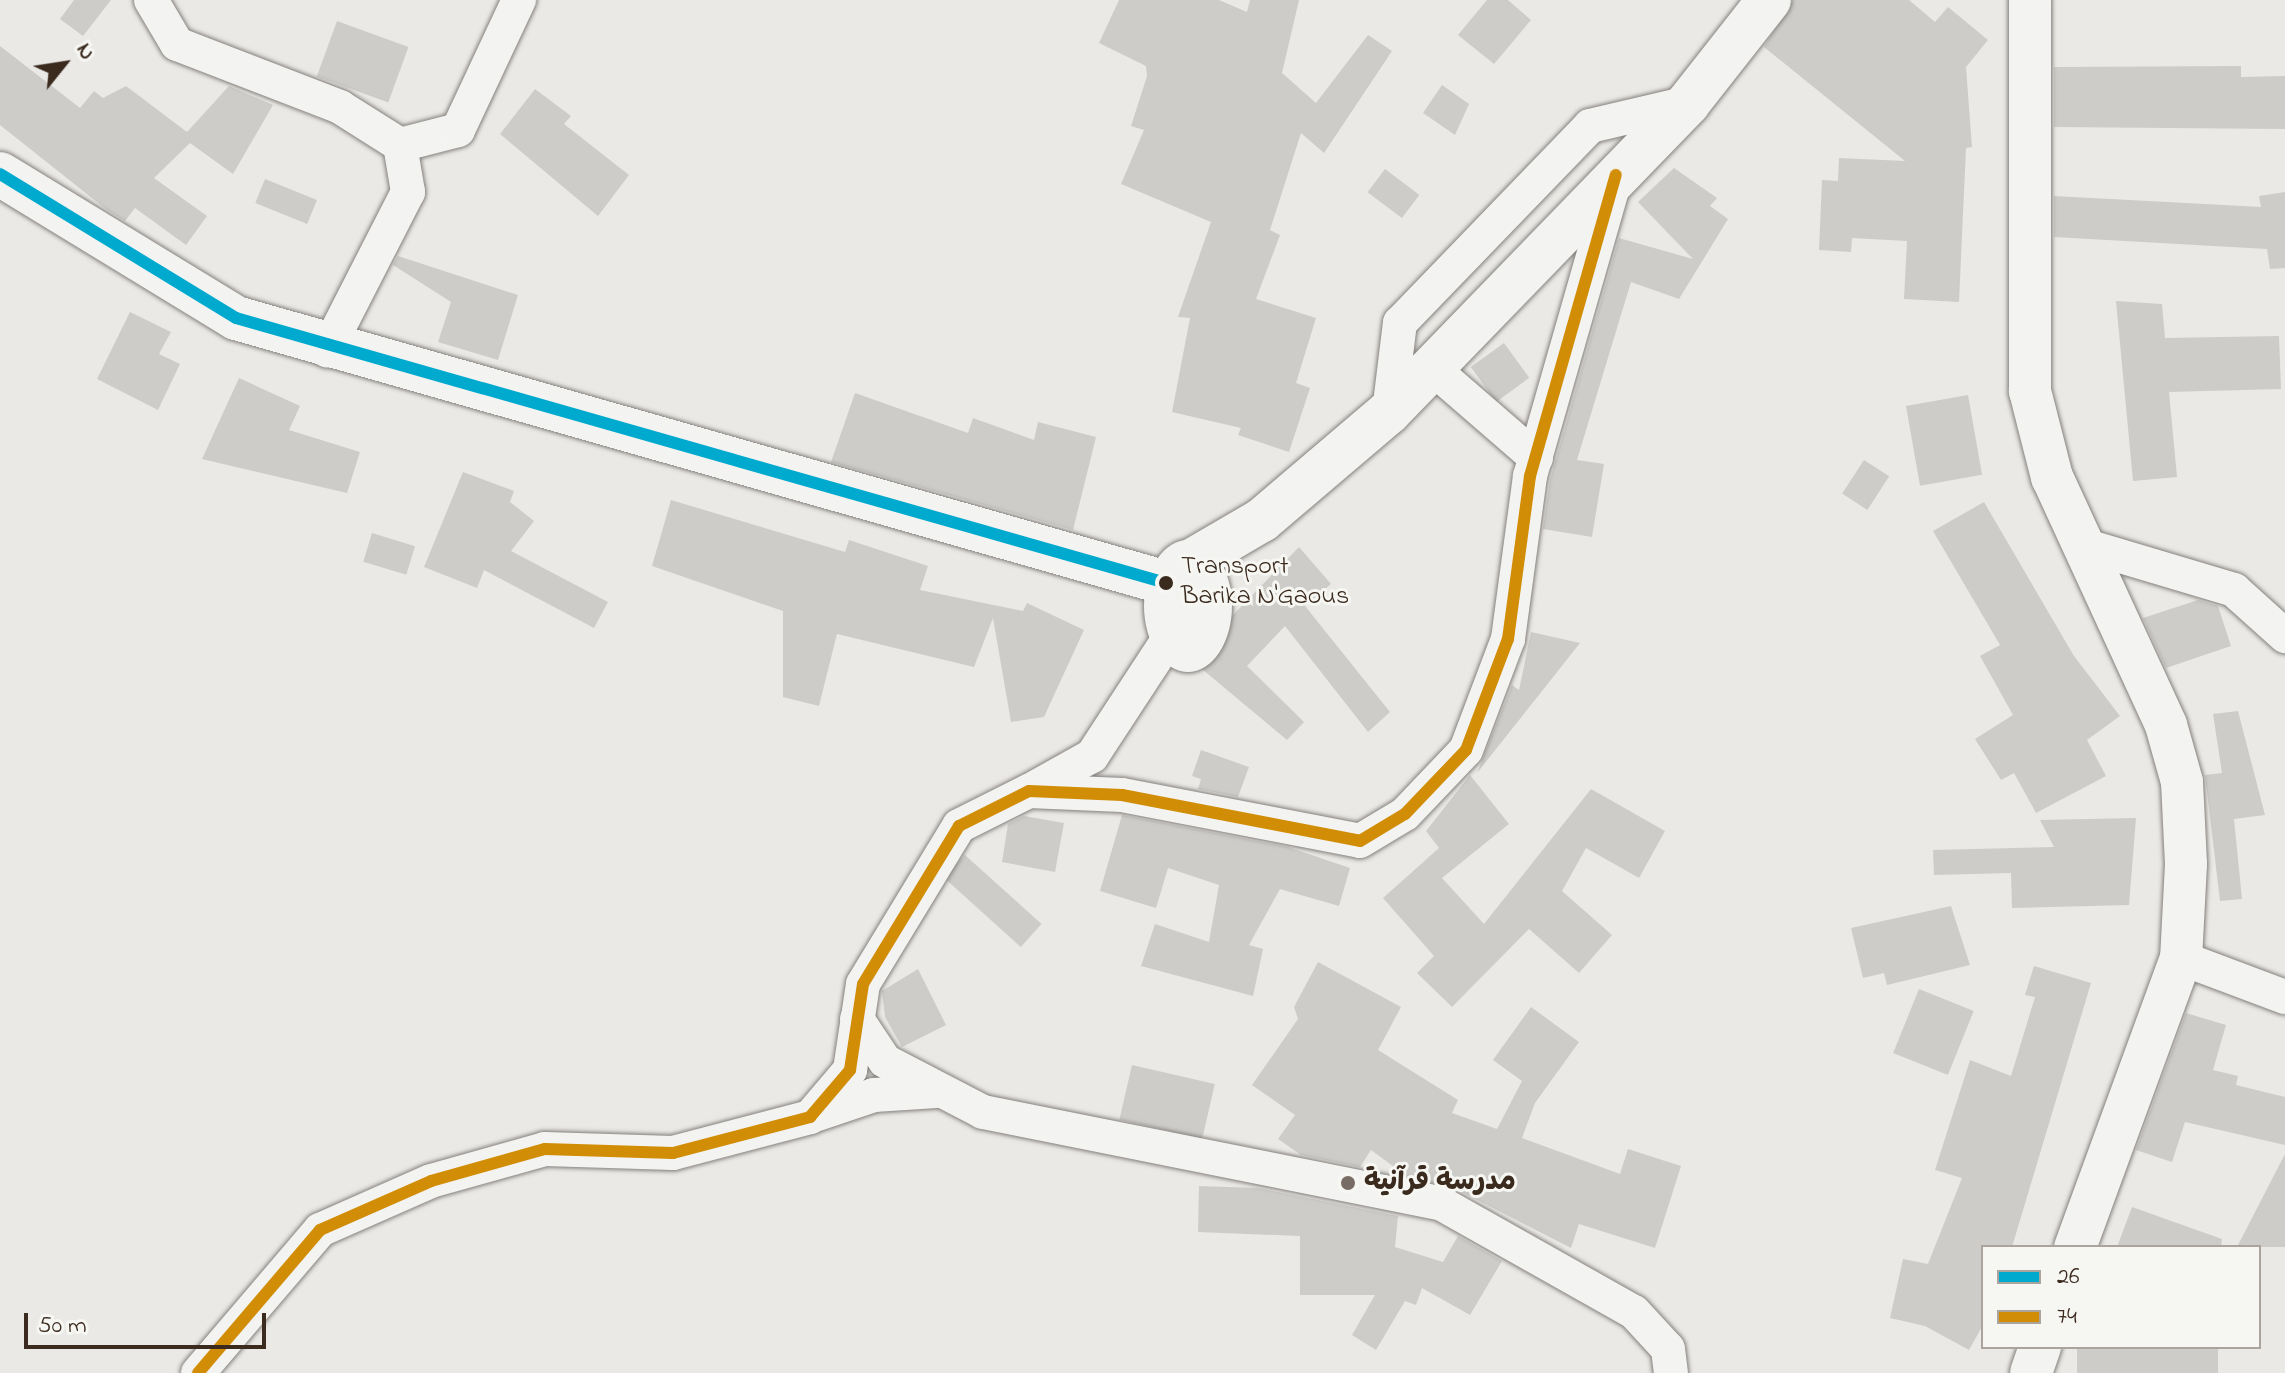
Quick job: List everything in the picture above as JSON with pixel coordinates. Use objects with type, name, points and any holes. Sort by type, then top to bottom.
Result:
[{"type":"main road","points":[[0,174],[236,318],[327,350],[1067,553],[1184,582],[1228,542],[1389,412],[1688,103],[1769,0]]},
{"type":"street","points":[[151,0],[177,44],[340,107],[400,145],[458,130],[519,0]]},
{"type":"street","points":[[2023,6],[2030,391],[2052,477],[2080,544],[2166,725],[2182,782],[2181,958],[2076,1245]]},
{"type":"street","points":[[1389,412],[1400,323],[1590,126],[1688,103]]},
{"type":"street","points":[[327,350],[408,192],[400,145]]},
{"type":"street","points":[[1029,791],[1122,795],[1360,841],[1405,814],[1466,750],[1508,639],[1536,458],[1616,175]]},
{"type":"street","points":[[1431,367],[1536,458]]},
{"type":"street","points":[[2080,544],[2234,590],[2285,636]]},
{"type":"street","points":[[810,1117],[850,1070],[863,984],[959,826],[1092,756],[1155,649],[1184,582]]},
{"type":"street","points":[[1092,756],[1122,795]]},
{"type":"street","points":[[2181,958],[2285,997]]},
{"type":"street","points":[[857,1019],[885,1061],[936,1091],[983,1112],[1442,1204],[1634,1312],[1668,1349],[1671,1373]]},
{"type":"street","points":[[198,1373],[320,1230],[431,1181],[545,1149],[673,1153],[810,1117],[874,1095],[936,1091]]},
{"type":"street","points":[[2031,1373],[2039,1349]]},
{"type":"building","points":[[74,0],[111,0],[83,36],[60,19]]},
{"type":"building","points":[[1119,0],[1219,0],[1247,12],[1250,0],[1299,0],[1282,73],[1316,103],[1368,35],[1392,51],[1324,153],[1301,133],[1270,230],[1280,235],[1256,299],[1316,318],[1296,383],[1310,388],[1289,452],[1238,435],[1241,428],[1172,412],[1190,318],[1178,317],[1211,222],[1121,184],[1144,130],[1131,126],[1147,76],[1146,66],[1099,43]]},
{"type":"building","points":[[1487,0],[1508,0],[1531,20],[1494,64],[1458,35]]},
{"type":"building","points":[[1793,0],[1909,0],[1935,22],[1948,7],[1988,40],[1966,67],[1972,147],[1966,148],[1959,302],[1904,299],[1907,241],[1852,238],[1851,252],[1819,250],[1822,180],[1838,181],[1839,158],[1905,161],[1764,47]]},
{"type":"building","points":[[337,21],[408,47],[388,102],[317,76]]},
{"type":"building","points":[[0,46],[80,108],[94,91],[103,98],[126,86],[187,132],[229,86],[273,105],[233,174],[190,143],[154,178],[207,216],[186,245],[135,208],[125,221],[107,210],[0,125]]},
{"type":"building","points":[[2241,66],[2241,77],[2285,76],[2285,129],[2054,127],[2054,67]]},
{"type":"building","points":[[1442,85],[1469,104],[1455,135],[1423,113]]},
{"type":"building","points":[[535,89],[571,116],[564,124],[629,175],[598,216],[500,134]]},
{"type":"building","points":[[1674,168],[1717,198],[1710,206],[1728,219],[1679,299],[1631,282],[1577,460],[1604,464],[1592,537],[1543,529],[1550,480],[1619,238],[1693,259],[1638,202]]},
{"type":"building","points":[[1385,169],[1419,195],[1402,218],[1368,192]]},
{"type":"building","points":[[265,179],[317,200],[307,224],[255,203]]},
{"type":"building","points":[[2285,192],[2285,268],[2270,269],[2267,249],[2054,237],[2054,196],[2261,207],[2259,196]]},
{"type":"building","points":[[398,256],[518,295],[498,360],[438,342],[451,302],[393,265]]},
{"type":"building","points":[[2116,301],[2162,304],[2165,338],[2279,336],[2281,389],[2169,392],[2177,477],[2133,481]]},
{"type":"building","points":[[130,312],[171,332],[159,354],[180,364],[158,410],[97,379]]},
{"type":"building","points":[[1504,343],[1529,378],[1496,402],[1471,367]]},
{"type":"building","points":[[239,378],[300,406],[289,430],[360,452],[347,493],[202,459]]},
{"type":"building","points":[[855,393],[968,433],[973,418],[1034,440],[1038,422],[1096,437],[1073,530],[831,462]]},
{"type":"building","points":[[1968,395],[1982,475],[1920,486],[1906,406]]},
{"type":"building","points":[[1864,460],[1889,476],[1867,510],[1842,494]]},
{"type":"building","points":[[463,472],[514,491],[510,502],[534,521],[511,551],[608,602],[594,628],[484,570],[477,588],[424,567]]},
{"type":"building","points":[[671,500],[845,552],[849,540],[928,566],[920,590],[1023,611],[1027,603],[1084,630],[1044,717],[1011,722],[993,618],[974,667],[837,634],[819,706],[783,697],[783,611],[652,566]]},
{"type":"building","points":[[1984,502],[2074,656],[2120,716],[2087,740],[2106,776],[2036,813],[2014,773],[2001,780],[1975,739],[2013,715],[1980,656],[2000,645],[1933,531]]},
{"type":"building","points":[[372,533],[415,546],[406,575],[363,562]]},
{"type":"building","points":[[1299,547],[1331,584],[1305,606],[1390,712],[1368,732],[1285,626],[1247,666],[1304,722],[1287,740],[1190,659]]},
{"type":"building","points":[[2198,600],[2218,606],[2231,646],[2166,668],[2143,618]]},
{"type":"building","points":[[1531,632],[1580,643],[1477,773],[1512,685],[1519,690]]},
{"type":"building","points":[[2238,711],[2265,815],[2234,819],[2242,899],[2220,901],[2205,775],[2222,773],[2213,714]]},
{"type":"building","points":[[1201,750],[1249,767],[1238,797],[1198,789],[1201,779],[1192,776]]},
{"type":"building","points":[[1470,775],[1509,824],[1442,878],[1484,924],[1591,789],[1665,831],[1639,878],[1586,848],[1562,891],[1612,935],[1579,973],[1529,929],[1452,1007],[1417,973],[1434,956],[1383,898],[1439,848],[1426,831]]},
{"type":"building","points":[[1122,815],[1288,847],[1350,868],[1339,906],[1280,889],[1249,945],[1263,949],[1253,996],[1141,966],[1155,924],[1209,942],[1219,885],[1168,868],[1156,908],[1100,891]]},
{"type":"building","points":[[1024,816],[1064,823],[1055,872],[1002,862],[1008,824]]},
{"type":"building","points":[[2136,818],[2129,905],[2012,908],[2011,873],[1934,875],[1933,850],[2054,847],[2040,820]]},
{"type":"building","points":[[965,855],[1042,924],[1021,947],[944,878]]},
{"type":"building","points":[[1951,906],[1970,965],[1887,985],[1884,973],[1863,978],[1851,928]]},
{"type":"building","points":[[1318,962],[1401,1007],[1378,1050],[1458,1100],[1452,1113],[1497,1129],[1522,1081],[1493,1060],[1531,1007],[1579,1042],[1535,1103],[1522,1138],[1620,1174],[1628,1149],[1681,1166],[1655,1248],[1579,1224],[1571,1248],[1452,1187],[1408,1177],[1371,1150],[1360,1167],[1301,1155],[1278,1139],[1295,1115],[1252,1085],[1298,1019],[1294,1007]]},
{"type":"building","points":[[2034,966],[2091,983],[2013,1245],[1981,1245],[1981,1329],[1969,1350],[1925,1326],[1890,1318],[1903,1259],[1928,1264],[1962,1178],[1935,1170],[1970,1060],[2011,1076],[2035,997],[2025,995]]},
{"type":"building","points":[[918,969],[946,1025],[902,1047],[885,1017],[882,991]]},
{"type":"building","points":[[1919,989],[1974,1011],[1948,1075],[1893,1053]]},
{"type":"building","points":[[2186,1013],[2226,1025],[2213,1070],[2238,1076],[2236,1085],[2285,1097],[2285,1145],[2185,1122],[2172,1162],[2136,1150]]},
{"type":"building","points":[[1132,1065],[1215,1084],[1202,1139],[1119,1120]]},
{"type":"building","points":[[2285,1154],[2285,1247],[2238,1245]]},
{"type":"building","points":[[1199,1186],[1258,1188],[1398,1216],[1395,1247],[1443,1262],[1458,1236],[1502,1261],[1470,1315],[1422,1288],[1416,1305],[1405,1301],[1376,1350],[1352,1335],[1375,1295],[1300,1295],[1300,1236],[1198,1232]]},
{"type":"building","points":[[2132,1207],[2222,1239],[2221,1245],[2118,1245]]},
{"type":"building","points":[[2077,1349],[2218,1349],[2218,1373],[2077,1373]]},
{"type":"transit line","name":"26","points":[[0,174],[236,318],[1166,583]]},
{"type":"transit line","name":"74","points":[[198,1373],[320,1230],[431,1181],[545,1149],[673,1153],[810,1117],[850,1070],[863,984],[959,826],[1029,791],[1122,795],[1360,841],[1405,814],[1466,750],[1508,639],[1530,476],[1616,175]]},
{"type":"place","name":"Transport Barika N'Gaous","points":[[1166,583]]},
{"type":"place","name":"مدرسة قرآنية","points":[[1348,1183]]}]
